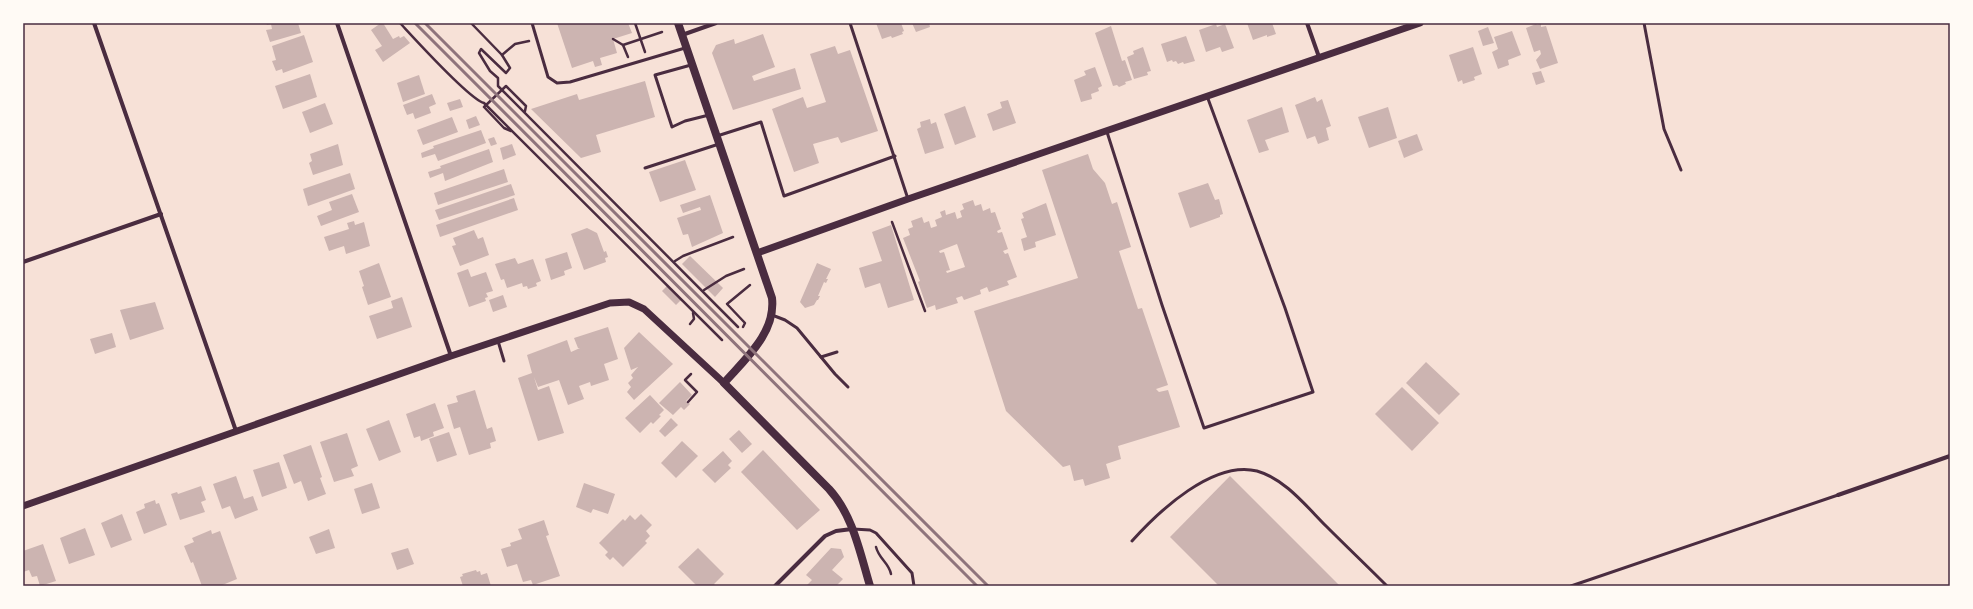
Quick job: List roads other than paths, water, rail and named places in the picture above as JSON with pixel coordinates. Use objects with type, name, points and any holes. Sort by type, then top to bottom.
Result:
[{"type":"main road","points":[[678,23],[772,298],[772,315],[765,334],[724,383],[834,494],[844,509],[852,529],[870,586]]},
{"type":"street","points":[[94,23],[236,431]]},
{"type":"street","points":[[337,23],[451,356]]},
{"type":"street","points":[[682,35],[716,23]]},
{"type":"street","points":[[1307,23],[1319,57]]},
{"type":"street","points":[[757,253],[908,199],[1420,23]]},
{"type":"street","points":[[23,262],[161,214]]},
{"type":"street","points":[[23,506],[451,356],[596,307],[622,302],[629,302],[640,307],[655,318],[724,383]]},
{"type":"street","points":[[1838,495],[1950,456]]},
{"type":"street","points":[[775,586],[825,536],[836,531],[852,529]]},
{"type":"lane","points":[[532,23],[548,77],[557,83],[570,82],[686,48]]},
{"type":"lane","points":[[850,23],[908,199]]},
{"type":"lane","points":[[1644,23],[1664,129],[1680,170]]},
{"type":"lane","points":[[692,65],[655,76],[672,127],[685,121],[709,115]]},
{"type":"lane","points":[[1107,131],[1162,306],[1204,428],[1313,392],[1285,308],[1207,96]]},
{"type":"lane","points":[[645,168],[761,122],[784,196],[895,156]]},
{"type":"lane","points":[[772,315],[793,325],[810,342],[821,357],[848,387]]},
{"type":"lane","points":[[498,341],[504,361]]},
{"type":"lane","points":[[821,357],[837,352]]},
{"type":"lane","points":[[1132,541],[1156,516],[1190,490],[1228,472],[1248,470],[1266,474],[1288,488],[1387,586]]},
{"type":"lane","points":[[1571,586],[1838,495]]},
{"type":"lane","points":[[852,529],[870,530],[876,533],[912,574],[914,586]]},
{"type":"railway","points":[[415,23],[977,586]]},
{"type":"railway","points":[[425,23],[988,586]]}]
